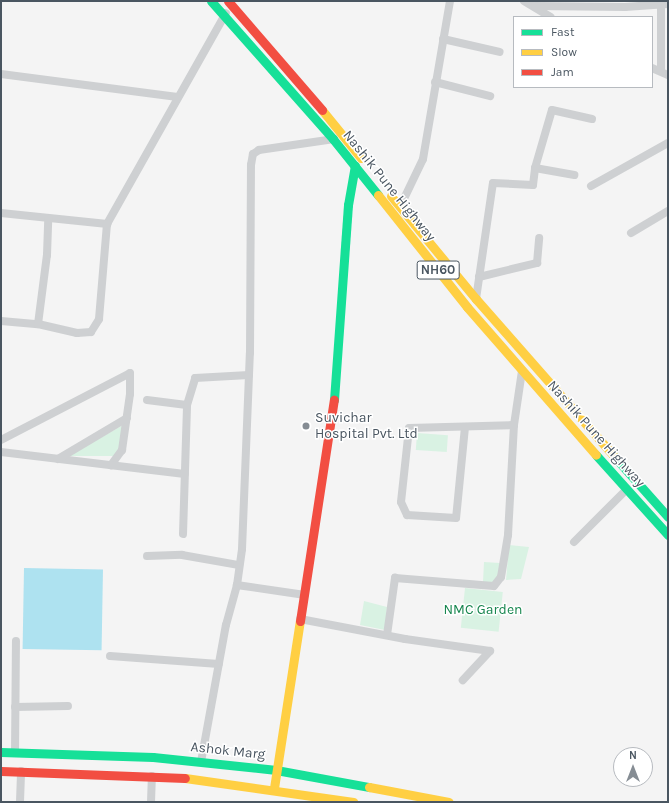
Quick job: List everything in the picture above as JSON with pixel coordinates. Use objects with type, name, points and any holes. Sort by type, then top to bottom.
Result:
[{"type":"main road","name":"Nashik Pune Highway","points":[[211,1],[333,139],[522,371],[668,535]]},
{"type":"main road","name":"Nashik Pune Highway","points":[[230,4],[341,133],[476,299],[668,517]]},
{"type":"main road","points":[[274,788],[335,395],[348,205],[355,166]]},
{"type":"main road","name":"Ashok Marg","points":[[1,752],[153,757],[276,770],[450,802]]},
{"type":"main road","points":[[1,771],[199,778],[274,788],[353,802]]},
{"type":"street","points":[[400,207],[423,159],[450,1]]},
{"type":"street","points":[[524,1],[535,6],[550,16]]},
{"type":"street","points":[[1,321],[38,324],[77,333],[91,332],[95,328],[99,319],[107,224],[230,4]]},
{"type":"street","points":[[535,6],[665,4],[664,73],[653,68]]},
{"type":"street","points":[[443,39],[500,52]]},
{"type":"street","points":[[1,74],[178,97]]},
{"type":"street","points":[[435,82],[490,96]]},
{"type":"street","points":[[476,299],[493,183],[531,186],[534,182],[535,168],[550,111],[554,109],[592,118]]},
{"type":"street","points":[[201,762],[219,664],[237,585],[239,565],[249,375],[251,165],[253,154],[268,148],[333,139],[341,133]]},
{"type":"street","points":[[590,186],[668,143]]},
{"type":"street","points":[[535,168],[574,175]]},
{"type":"street","points":[[631,233],[668,210]]},
{"type":"street","points":[[1,213],[107,224]]},
{"type":"street","points":[[38,324],[47,255],[48,218]]},
{"type":"street","points":[[479,277],[537,264],[539,238]]},
{"type":"street","points":[[387,635],[395,578],[494,586],[501,577],[508,535],[514,425],[522,371]]},
{"type":"street","points":[[1,440],[130,372],[127,418],[122,450],[111,465]]},
{"type":"street","points":[[183,534],[188,405],[195,378],[249,375]]},
{"type":"street","points":[[147,400],[188,405]]},
{"type":"street","points":[[58,459],[127,418]]},
{"type":"street","points":[[465,427],[456,518],[407,515],[401,502],[409,428],[514,425]]},
{"type":"street","points":[[1,452],[185,474]]},
{"type":"street","points":[[574,542],[627,489]]},
{"type":"street","points":[[147,556],[182,555],[239,565]]},
{"type":"street","points":[[237,585],[305,595]]},
{"type":"street","points":[[300,619],[490,652],[463,680]]},
{"type":"street","points":[[15,752],[16,641]]},
{"type":"street","points":[[110,656],[219,664]]},
{"type":"street","points":[[15,707],[68,706]]},
{"type":"street","points":[[20,802],[21,771]]},
{"type":"street","points":[[151,802],[152,776]]},
{"type":"green space","points":[[125,424],[119,453],[114,456],[68,456]]},
{"type":"green space","points":[[417,433],[448,435],[447,452],[416,450]]},
{"type":"green space","points":[[509,545],[529,547],[521,579],[506,580]]},
{"type":"green space","points":[[484,562],[500,563],[499,576],[493,582],[483,582]]},
{"type":"green space","name":"NMC Garden","points":[[465,588],[503,592],[499,632],[461,628]]},
{"type":"green space","points":[[364,601],[387,607],[385,630],[360,625]]},
{"type":"water","points":[[24,568],[103,569],[102,650],[23,649]]},
{"type":"traffic: fast","points":[[211,1],[333,139],[378,195]]},
{"type":"traffic: fast","points":[[334,400],[348,205],[355,166]]},
{"type":"traffic: fast","points":[[596,455],[668,535]]},
{"type":"traffic: fast","points":[[613,455],[668,517]]},
{"type":"traffic: fast","points":[[1,752],[153,757],[276,770],[369,787]]},
{"type":"traffic: slow","points":[[322,110],[361,158]]},
{"type":"traffic: slow","points":[[378,195],[467,307],[596,455]]},
{"type":"traffic: slow","points":[[391,196],[476,299],[613,455]]},
{"type":"traffic: slow","points":[[274,788],[300,621]]},
{"type":"traffic: slow","points":[[185,778],[353,802]]},
{"type":"traffic: slow","points":[[369,787],[449,802]]},
{"type":"traffic: jam","points":[[228,1],[322,110]]},
{"type":"traffic: jam","points":[[300,621],[334,400]]},
{"type":"traffic: jam","points":[[1,771],[185,778]]},
{"type":"place","name":"Suvichar Hospital Pvt. Ltd","points":[[306,426]]}]
